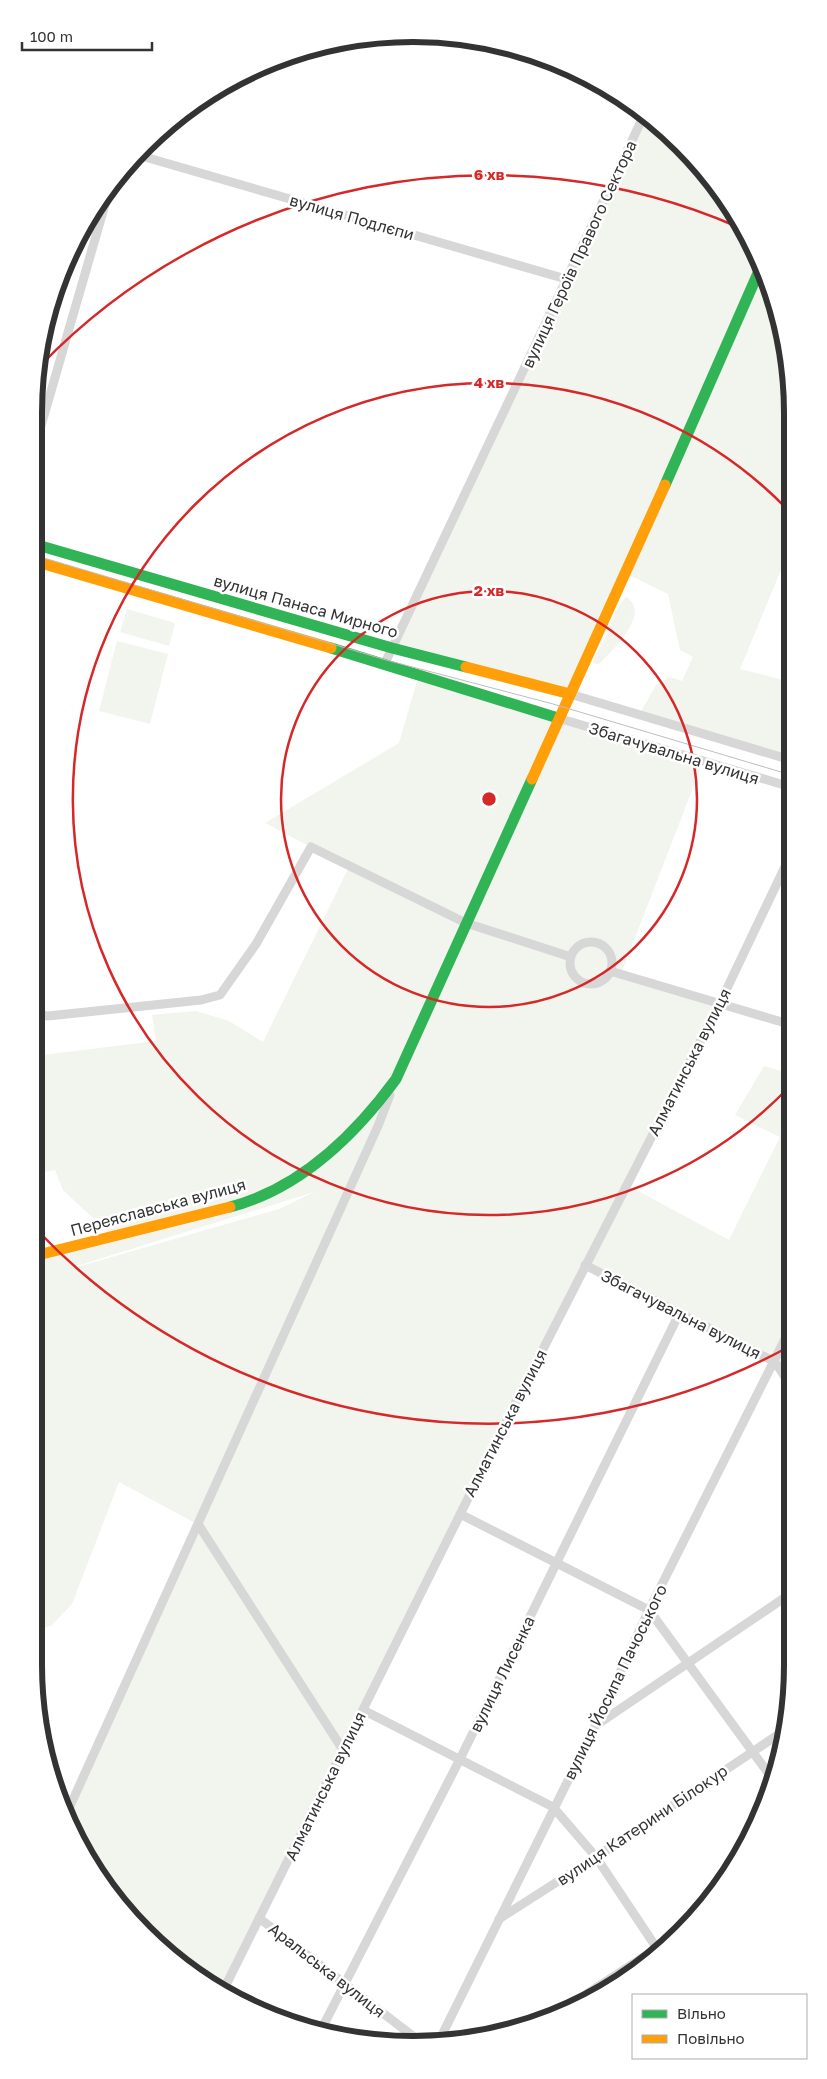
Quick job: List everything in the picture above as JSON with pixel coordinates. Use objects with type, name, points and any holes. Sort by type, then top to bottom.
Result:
[{"type":"main road","name":"Переяславська вулиця","points":[[42,1254],[241,1204],[267,1194],[331,1153],[374,1110],[396,1079],[757,275]]},
{"type":"main road","name":"вулиця Панаса Мирного","points":[[42,546],[392,648],[570,694]]},
{"type":"main road","name":"вулиця Панаса Мирного","points":[[42,563],[385,663],[558,718]]},
{"type":"street","name":"вулиця Героїв Правого Сектора","points":[[385,663],[641,121]]},
{"type":"street","name":"вулиця Подлєпи","points":[[146,157],[566,279]]},
{"type":"street","points":[[42,422],[104,209]]},
{"type":"street","name":"Збагачувальна вулиця","points":[[570,694],[784,758]]},
{"type":"street","name":"Збагачувальна вулиця","points":[[558,718],[784,786]]},
{"type":"street","points":[[42,1015],[202,1000],[220,995],[256,944],[311,847],[466,923],[571,958]]},
{"type":"street","name":"Алматинська вулиця","points":[[226,1986],[585,1265],[720,1003],[784,869]]},
{"type":"street","points":[[591,942],[598,944],[604,947],[610,955],[610,971],[606,978],[596,984],[583,983],[572,972],[571,958],[579,946],[591,942]]},
{"type":"street","points":[[610,971],[784,1022]]},
{"type":"street","points":[[70,1805],[378,1126],[396,1079]]},
{"type":"street","name":"Збагачувальна вулиця","points":[[585,1265],[774,1362],[784,1377]]},
{"type":"street","name":"вулиця Лисенка","points":[[323,2025],[460,1759],[678,1314]]},
{"type":"street","name":"вулиця Йосипа Пачоського","points":[[442,2035],[553,1807],[595,1726],[649,1610],[784,1341]]},
{"type":"street","points":[[460,1514],[649,1610],[769,1773]]},
{"type":"street","points":[[198,1524],[343,1750]]},
{"type":"street","points":[[595,1726],[784,1598]]},
{"type":"street","points":[[363,1710],[553,1807],[596,1857],[656,1946]]},
{"type":"street","name":"вулиця Катерини Білокур","points":[[499,1919],[596,1857],[777,1735]]},
{"type":"street","name":"Аральська вулиця","points":[[259,1918],[413,2036]]},
{"type":"street","points":[[595,1989],[628,1968]]},
{"type":"shaded area","points":[[641,121],[676,151],[722,207],[746,249],[765,294],[772,317],[784,389],[784,563],[740,669],[784,680],[784,758],[639,715],[656,685],[670,677],[682,681],[693,657],[680,650],[668,594],[625,573],[570,694],[392,648]]},
{"type":"shaded area","points":[[626,597],[633,604],[635,612],[633,622],[613,650],[599,664],[593,663],[616,611]]},
{"type":"shaded area","points":[[127,609],[175,623],[169,646],[120,632]]},
{"type":"shaded area","points":[[117,641],[168,654],[150,724],[99,711]]},
{"type":"shaded area","points":[[419,674],[703,762],[621,974],[720,1003],[627,1185],[729,1240],[780,1137],[735,1115],[764,1066],[784,1072],[784,1376],[774,1362],[585,1265],[226,1986],[188,1960],[151,1928],[135,1910],[105,1872],[92,1851],[70,1805],[197,1524],[119,1482],[72,1604],[52,1625],[42,1629],[42,1254],[113,1237],[63,1190],[55,1170],[42,1172],[42,1055],[156,1041],[152,1015],[196,1011],[229,1021],[263,1042],[349,867],[265,823],[399,743]],"holes":[[[314,1192],[279,1209],[77,1266]]]},
{"type":"tram line","points":[[42,557],[386,660],[553,704],[784,773]]},
{"type":"traffic: fast","points":[[665,485],[757,275]]},
{"type":"traffic: fast","points":[[42,546],[392,648],[466,667]]},
{"type":"traffic: fast","points":[[331,648],[558,718]]},
{"type":"traffic: fast","points":[[230,1207],[255,1199],[279,1187],[324,1157],[362,1120],[396,1079],[532,779]]},
{"type":"traffic: slow","points":[[532,779],[665,485]]},
{"type":"traffic: slow","points":[[42,563],[331,648]]},
{"type":"traffic: slow","points":[[466,667],[570,694]]},
{"type":"traffic: slow","points":[[42,1254],[230,1207]]}]
